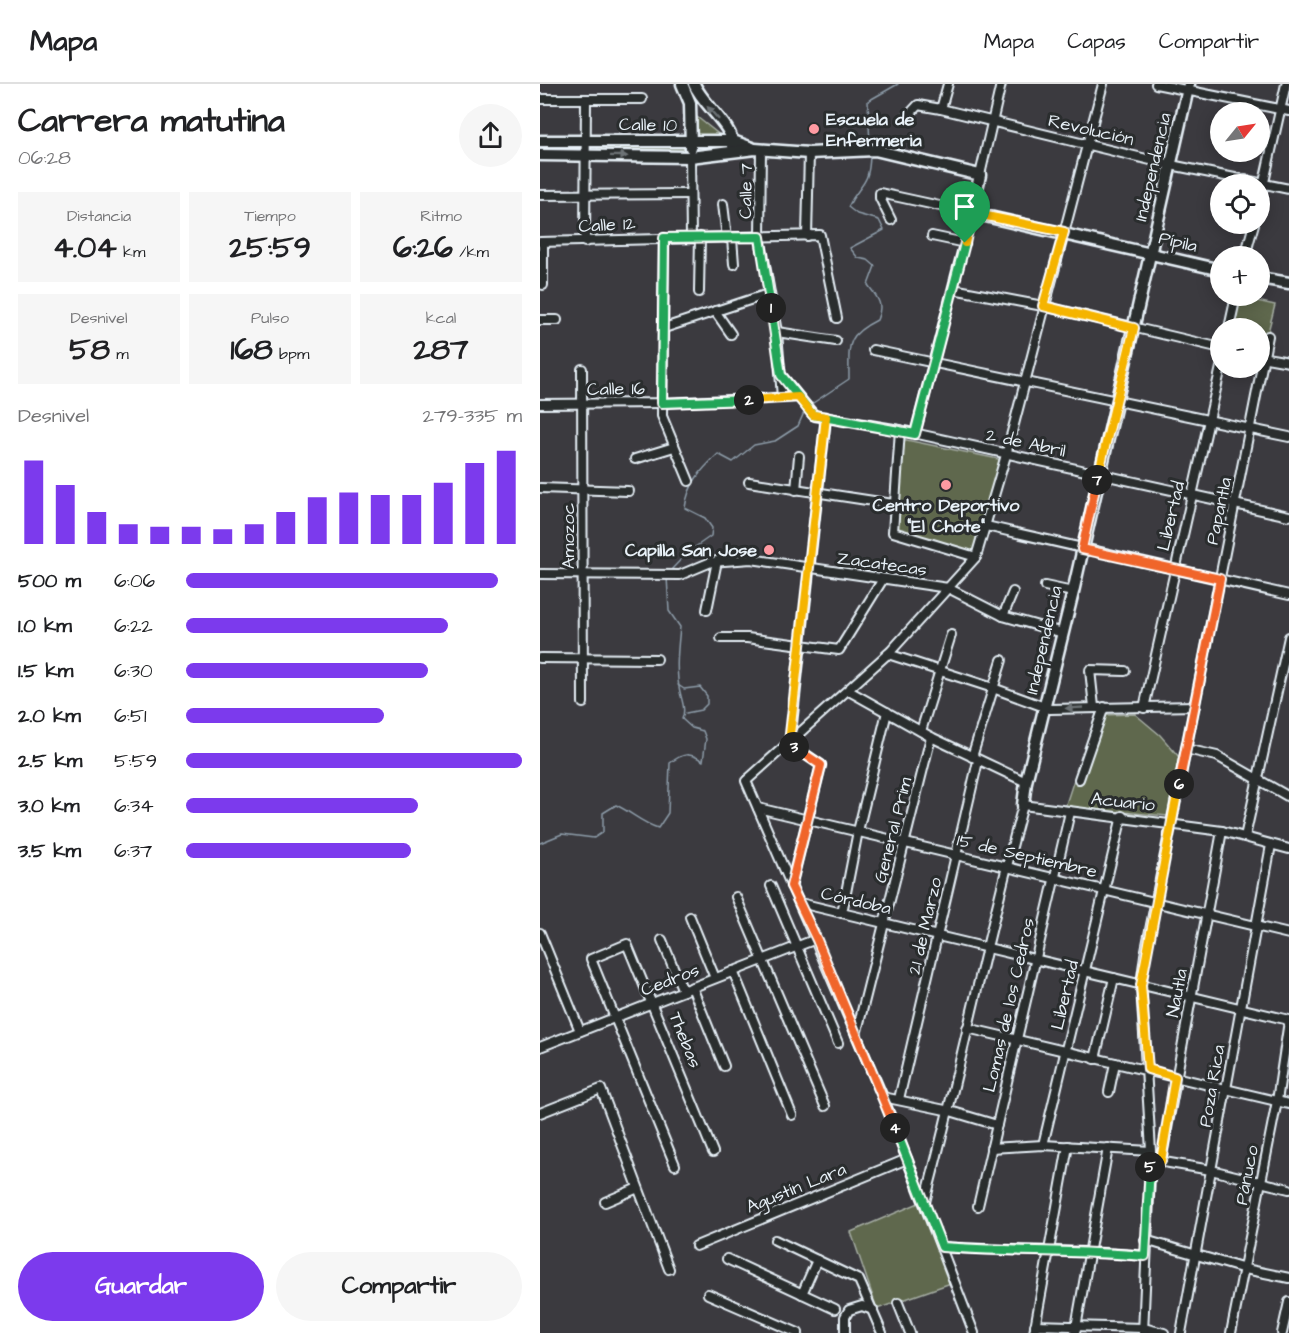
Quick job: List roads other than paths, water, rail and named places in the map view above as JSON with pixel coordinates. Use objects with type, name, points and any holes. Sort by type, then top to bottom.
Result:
[{"type":"main road","points":[[682,84],[690,104],[690,157]]},
{"type":"main road","points":[[694,84],[700,97],[729,130],[733,147]]},
{"type":"main road","name":"Independencia","points":[[1023,805],[1026,782],[1073,592],[1188,88]]},
{"type":"main road","name":"Calle 10","points":[[540,141],[691,142],[809,153],[875,150],[980,175]]},
{"type":"main road","name":"Calle 10","points":[[540,155],[690,157],[733,147]]},
{"type":"main road","points":[[972,213],[980,175]]},
{"type":"main road","name":"Pípila","points":[[972,213],[1064,232],[1210,267]]},
{"type":"main road","points":[[1270,280],[1289,284]]},
{"type":"street","points":[[941,109],[948,84]]},
{"type":"street","points":[[980,175],[1001,84]]},
{"type":"street","points":[[974,1333],[883,1097],[746,782],[888,654],[976,557],[1103,84]]},
{"type":"street","points":[[1156,84],[1188,88],[1285,110]]},
{"type":"street","points":[[1267,174],[1285,110],[1286,84]]},
{"type":"street","points":[[540,99],[642,99]]},
{"type":"street","points":[[585,242],[586,99]]},
{"type":"street","name":"Revolución","points":[[906,119],[918,105],[941,109],[992,123],[1215,174]]},
{"type":"street","name":"Calle 7","points":[[758,149],[760,237],[768,294],[777,332],[782,398]]},
{"type":"street","points":[[807,236],[809,153]]},
{"type":"street","points":[[690,157],[691,237]]},
{"type":"street","name":"Revolución","points":[[1270,185],[1289,189]]},
{"type":"street","points":[[540,195],[690,194]]},
{"type":"street","name":"Pípila","points":[[891,220],[880,194],[972,213]]},
{"type":"street","points":[[723,204],[734,264]]},
{"type":"street","points":[[915,434],[932,360],[972,213]]},
{"type":"street","name":"Calle 12","points":[[542,242],[820,235],[837,318]]},
{"type":"street","points":[[932,236],[965,243]]},
{"type":"street","points":[[699,292],[700,237]]},
{"type":"street","points":[[664,238],[662,416],[689,481]]},
{"type":"street","points":[[542,242],[543,285]]},
{"type":"street","points":[[953,289],[1043,306],[1210,345]]},
{"type":"street","points":[[664,328],[768,294]]},
{"type":"street","points":[[715,311],[731,334]]},
{"type":"street","points":[[540,320],[558,320]]},
{"type":"street","points":[[777,332],[836,340]]},
{"type":"street","points":[[873,350],[932,360],[1024,382],[1289,437]]},
{"type":"street","points":[[1270,358],[1289,362]]},
{"type":"street","name":"Amozoc","points":[[582,369],[583,703]]},
{"type":"street","points":[[781,375],[815,416],[826,417],[820,493],[790,742]]},
{"type":"street","name":"Libertad","points":[[1144,708],[1219,378]]},
{"type":"street","name":"Papantla","points":[[1143,1331],[1145,1240],[1151,1155],[1148,1069],[1141,985],[1145,955],[1251,430],[1259,378]]},
{"type":"street","name":"Calle 16","points":[[540,404],[582,405],[799,398]]},
{"type":"street","name":"2 de Abril","points":[[826,417],[900,430],[1289,516]]},
{"type":"street","points":[[900,430],[892,532],[976,557]]},
{"type":"street","points":[[635,459],[674,447]]},
{"type":"street","points":[[796,490],[799,456]]},
{"type":"street","points":[[749,482],[893,504]]},
{"type":"street","points":[[540,488],[628,491]]},
{"type":"street","points":[[986,526],[1289,596]]},
{"type":"street","name":"Zacatecas","points":[[540,574],[680,575],[717,561],[751,559],[948,588],[1003,616],[1063,633]]},
{"type":"street","points":[[707,610],[717,561]]},
{"type":"street","points":[[721,638],[802,644],[839,650],[883,579]]},
{"type":"street","points":[[1045,586],[1073,592]]},
{"type":"street","points":[[1003,616],[1014,592]]},
{"type":"street","points":[[921,731],[951,635]]},
{"type":"street","points":[[1245,837],[1289,637]]},
{"type":"street","points":[[888,654],[993,688],[1045,708],[1196,706]]},
{"type":"street","points":[[540,658],[657,659]]},
{"type":"street","name":"21 de Marzo","points":[[899,1099],[939,936],[975,759],[1002,660]]},
{"type":"street","points":[[1094,707],[1090,670],[1125,671]]},
{"type":"street","points":[[849,691],[931,737],[1026,782]]},
{"type":"street","points":[[1079,778],[1104,708]]},
{"type":"street","points":[[842,913],[858,831],[887,712]]},
{"type":"street","name":"General Prim","points":[[856,1035],[931,737]]},
{"type":"street","points":[[790,742],[821,765],[791,886]]},
{"type":"street","points":[[1186,749],[1217,756],[1258,782],[1289,797]]},
{"type":"street","name":"Acuario","points":[[1023,805],[1122,816],[1222,831],[1289,849]]},
{"type":"street","name":"Independencia","points":[[925,1203],[950,1111],[986,948],[1023,805]]},
{"type":"street","name":"15 de Septiembre","points":[[758,808],[1289,934]]},
{"type":"street","name":"Lomas de los Cedros","points":[[978,1206],[1070,812]]},
{"type":"street","name":"Libertad","points":[[1043,1145],[1122,816]]},
{"type":"street","name":"Nautla","points":[[1161,1161],[1222,831]]},
{"type":"street","name":"Poza Rica","points":[[1181,1333],[1271,845]]},
{"type":"street","points":[[771,886],[838,1043]]},
{"type":"street","points":[[736,897],[825,1106]]},
{"type":"street","name":"Córdoba","points":[[800,903],[1289,1021]]},
{"type":"street","points":[[690,917],[715,978]]},
{"type":"street","points":[[540,933],[580,1031]]},
{"type":"street","points":[[662,940],[683,991]]},
{"type":"street","name":"Cedros","points":[[542,1046],[811,941]]},
{"type":"street","name":"Thebas","points":[[615,1017],[591,959],[627,944],[654,1002],[713,1152]]},
{"type":"street","points":[[733,971],[792,1115]]},
{"type":"street","points":[[1095,1059],[1114,978]]},
{"type":"street","points":[[692,987],[724,1066]]},
{"type":"street","points":[[615,1017],[675,1165]]},
{"type":"street","name":"Pánuco","points":[[1231,1333],[1261,1183],[1289,1021]]},
{"type":"street","points":[[967,1028],[1289,1104]]},
{"type":"street","points":[[540,1036],[542,1046]]},
{"type":"street","points":[[1109,1092],[1115,1062]]},
{"type":"street","points":[[540,1113],[601,1089],[669,1269]]},
{"type":"street","points":[[883,1097],[950,1111],[997,1125]]},
{"type":"street","points":[[991,1148],[1043,1145],[1108,1148],[1151,1155],[1161,1161],[1211,1170],[1289,1189]]},
{"type":"street","points":[[1068,1146],[1035,1329],[1164,1333]]},
{"type":"street","points":[[1075,1329],[1108,1148]]},
{"type":"street","name":"Agustín Lara","points":[[696,1246],[907,1159]]},
{"type":"street","points":[[605,1202],[638,1188]]},
{"type":"street","points":[[775,1240],[859,1280],[882,1333]]},
{"type":"street","points":[[1145,1240],[1245,1269],[1289,1278]]},
{"type":"street","points":[[942,1247],[1048,1252],[1088,1251],[1145,1256]]},
{"type":"street","points":[[727,1259],[835,1309]]},
{"type":"street","points":[[802,1294],[817,1260]]},
{"type":"street","points":[[708,1294],[798,1333]]},
{"type":"street","points":[[1282,1333],[1289,1302]]},
{"type":"street","points":[[898,1303],[910,1333]]},
{"type":"street","points":[[845,1333],[845,1317],[849,1310],[862,1306],[873,1310]]},
{"type":"street","points":[[771,1333],[776,1323]]},
{"type":"waterway","points":[[870,147],[868,101],[898,84]]},
{"type":"waterway","points":[[810,405],[849,379],[851,343],[859,331],[877,320],[880,310],[879,301],[868,285],[875,266],[868,260],[858,258],[850,248],[884,230],[879,220],[857,214],[848,207],[866,179],[870,155]]},
{"type":"waterway","points":[[670,571],[688,552],[711,536],[712,528],[705,518],[685,508],[692,485],[701,472],[718,454],[733,462],[754,445],[775,441],[798,426],[806,408]]},
{"type":"waterway","points":[[540,843],[562,834],[594,838],[603,832],[603,813],[616,805],[658,828],[668,813],[670,763],[686,755],[703,761],[706,739],[703,731],[692,728],[682,719],[684,709],[678,684],[677,667],[680,627],[669,611],[667,577]]},
{"type":"waterway","points":[[678,685],[684,689],[700,687],[707,696],[707,704],[701,710],[686,713]]},
{"type":"place","name":"Escuela de Enfermeria","points":[[814,129]]},
{"type":"place","name":"Centro Deportivo \"El Chote\"","points":[[946,485]]},
{"type":"place","name":"Capilla San Jose","points":[[769,550]]}]
